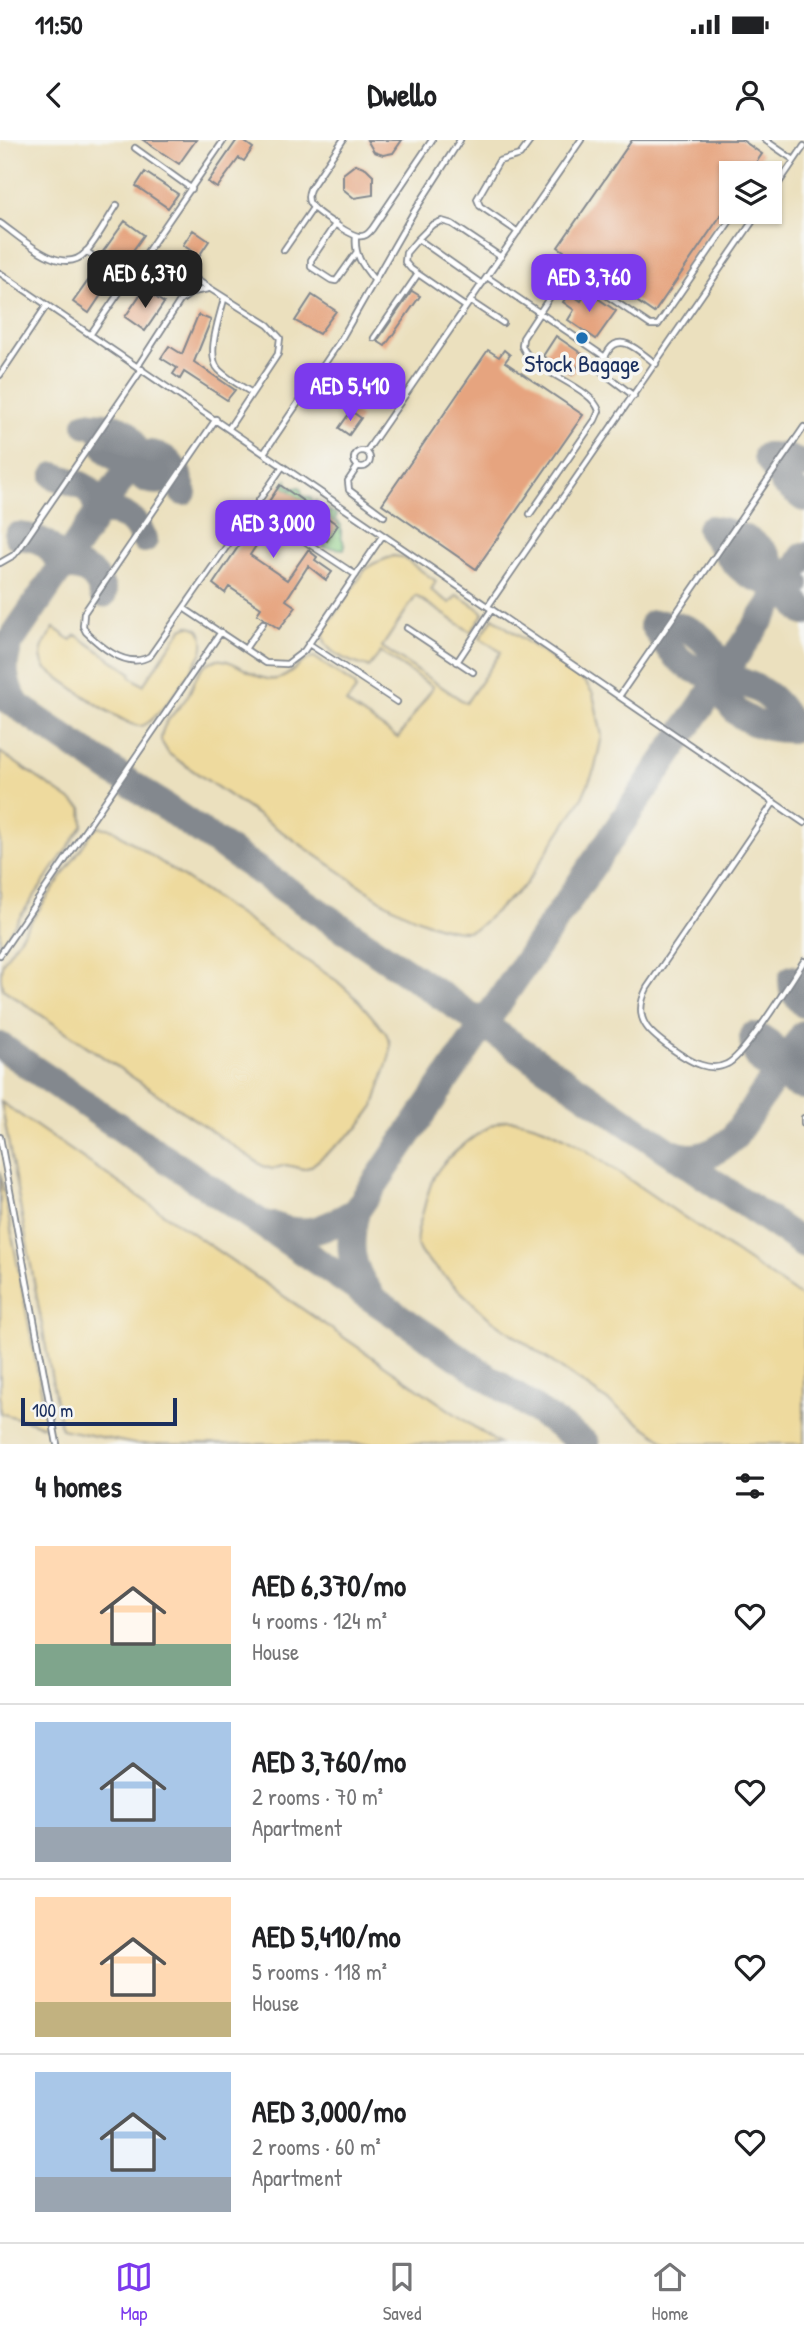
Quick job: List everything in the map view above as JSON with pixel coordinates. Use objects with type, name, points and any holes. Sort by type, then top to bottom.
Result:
[{"type":"lane","points":[[343,140],[310,189],[308,198],[313,208],[356,236],[364,236],[372,229],[432,140]]},
{"type":"lane","points":[[264,453],[324,367],[459,140]]},
{"type":"lane","points":[[518,232],[480,206],[477,199],[499,161],[520,155],[531,140]]},
{"type":"lane","points":[[366,452],[581,140]]},
{"type":"lane","points":[[765,140],[794,160]]},
{"type":"lane","points":[[90,335],[192,189],[222,141]]},
{"type":"lane","points":[[782,178],[804,146]]},
{"type":"lane","points":[[135,148],[192,189]]},
{"type":"lane","points":[[0,223],[54,260],[72,261],[86,251],[117,205]]},
{"type":"lane","points":[[284,250],[313,208]]},
{"type":"lane","points":[[466,307],[407,266],[405,257],[432,225],[436,222],[447,222],[501,257]]},
{"type":"lane","points":[[336,223],[311,260],[311,267],[336,281],[356,253]]},
{"type":"lane","points":[[530,514],[599,411],[592,399],[523,351],[523,338],[561,280],[565,275],[578,275],[650,325],[658,325],[728,224]]},
{"type":"lane","points":[[457,662],[490,608],[752,224]]},
{"type":"lane","points":[[356,236],[356,253],[375,281]]},
{"type":"lane","points":[[418,239],[482,284]]},
{"type":"lane","points":[[86,251],[109,268]]},
{"type":"lane","points":[[176,267],[273,328],[280,338],[278,354],[229,428]]},
{"type":"lane","points":[[0,273],[804,823]]},
{"type":"lane","points":[[374,338],[418,274]]},
{"type":"lane","points":[[487,277],[605,357]]},
{"type":"lane","points":[[0,563],[8,560],[19,549],[140,368],[180,301],[193,292],[209,289]]},
{"type":"lane","points":[[224,299],[213,360],[219,370],[252,393]]},
{"type":"lane","points":[[470,301],[503,323]]},
{"type":"lane","points":[[0,375],[47,305]]},
{"type":"lane","points":[[634,396],[602,373],[601,365],[605,357],[614,344],[624,342],[656,364]]},
{"type":"lane","points":[[216,419],[87,607],[82,620],[83,626],[91,637],[120,658],[135,662],[150,656],[283,466]]},
{"type":"lane","points":[[620,695],[804,427]]},
{"type":"lane","points":[[360,451],[366,452],[370,458],[369,464],[358,466],[354,462],[355,456],[360,451]]},
{"type":"lane","points":[[358,466],[348,481],[349,490],[384,516]]},
{"type":"lane","points":[[288,530],[356,575]]},
{"type":"lane","points":[[185,609],[266,663],[280,665],[294,661],[309,644],[383,535]]},
{"type":"lane","points":[[245,649],[263,623]]},
{"type":"lane","points":[[407,628],[473,672]]},
{"type":"lane","points":[[0,955],[221,632]]},
{"type":"lane","points":[[309,644],[397,702]]},
{"type":"lane","points":[[774,802],[647,988],[640,1008],[644,1022],[652,1034],[695,1063],[709,1067],[724,1066],[741,1053],[804,961]]},
{"type":"lane","points":[[0,1137],[57,1444]]},
{"type":"green space","points":[[287,480],[291,489],[300,487],[303,496],[311,498],[312,504],[316,501],[317,507],[328,509],[328,515],[331,511],[337,515],[335,519],[341,525],[344,549],[323,547],[338,525],[282,486]]},
{"type":"sand","points":[[393,556],[402,557],[436,581],[431,590],[450,603],[457,595],[483,614],[471,632],[416,596],[382,647],[466,703],[501,652],[480,638],[493,618],[586,683],[593,694],[602,736],[595,768],[582,798],[526,884],[477,928],[468,931],[443,928],[381,900],[169,754],[161,741],[166,724],[188,696],[200,671],[212,661],[230,662],[258,676],[277,679],[314,657],[355,685],[356,690],[346,703],[398,738],[433,687],[381,652],[369,667],[345,659],[331,650],[324,637],[325,629],[365,570]]},
{"type":"sand","points":[[188,626],[197,628],[202,634],[202,652],[165,705],[148,723],[141,726],[133,725],[109,712],[79,692],[46,669],[41,658],[42,648],[54,628],[71,640],[76,635],[131,673],[130,676],[143,685],[182,629]]},
{"type":"sand","points":[[0,752],[82,808],[83,825],[0,946]]},
{"type":"sand","points":[[99,827],[112,829],[337,981],[358,1000],[386,1033],[390,1054],[374,1106],[358,1128],[310,1167],[303,1169],[286,1165],[272,1169],[263,1166],[3,989],[3,962],[93,831]]},
{"type":"sand","points":[[1,1102],[499,1444],[134,1444],[61,1429]]},
{"type":"sand","points":[[506,1120],[534,1124],[577,1144],[804,1299],[804,1444],[669,1444],[488,1317],[423,1256],[417,1236],[434,1177],[446,1161],[466,1143],[487,1128]]},
{"type":"sand","points":[[0,1171],[48,1427],[0,1413]]},
{"type":"building","points":[[143,140],[196,140],[179,164]]},
{"type":"building","points":[[237,140],[242,140],[253,148],[244,161],[239,158],[217,188],[208,182]]},
{"type":"building","points":[[367,140],[402,140],[393,153],[383,155],[374,152]]},
{"type":"building","points":[[632,140],[742,140],[762,154],[757,161],[719,161],[719,218],[654,313],[558,247]]},
{"type":"building","points":[[356,164],[373,175],[373,195],[354,198],[343,189],[343,174]]},
{"type":"building","points":[[145,172],[178,194],[168,208],[136,186]]},
{"type":"building","points":[[125,221],[144,235],[121,267],[102,253]]},
{"type":"building","points":[[193,230],[209,241],[199,256],[183,245]]},
{"type":"building","points":[[88,281],[103,292],[89,313],[73,302]]},
{"type":"building","points":[[144,289],[164,303],[145,331],[125,317]]},
{"type":"building","points":[[412,291],[420,296],[385,346],[377,341]]},
{"type":"building","points":[[587,291],[616,311],[596,339],[568,320],[574,310],[563,302],[569,293],[581,301]]},
{"type":"building","points":[[312,295],[336,311],[319,334],[295,321]]},
{"type":"building","points":[[198,315],[211,320],[194,362],[235,390],[227,400],[184,372],[180,379],[173,374],[177,368],[161,358],[169,346],[182,354]]},
{"type":"building","points":[[556,336],[585,356],[572,375],[543,356]]},
{"type":"building","points":[[488,350],[499,357],[504,350],[510,355],[505,362],[583,415],[476,569],[382,504]]},
{"type":"building","points":[[351,411],[361,418],[349,435],[339,428]]},
{"type":"building","points":[[280,485],[338,525],[327,541],[281,508],[250,555],[287,580],[308,550],[317,557],[315,560],[332,572],[326,580],[308,566],[286,600],[296,607],[279,629],[257,614],[261,608],[229,587],[225,593],[213,584]]},
{"type":"taxiway","points":[[87,424],[114,427],[126,433],[135,459],[146,454],[164,459],[176,473],[183,492]]},
{"type":"taxiway","points":[[103,427],[108,451],[131,465],[140,475],[159,481],[178,475]]},
{"type":"taxiway","points":[[767,456],[783,482],[804,498]]},
{"type":"taxiway","points":[[767,456],[784,457],[804,465]]},
{"type":"taxiway","points":[[17,705],[5,675],[5,659],[10,642],[135,459]]},
{"type":"taxiway","points":[[55,476],[83,486],[92,495],[98,511],[120,514],[131,520],[144,539]]},
{"type":"taxiway","points":[[710,529],[733,534],[760,549],[804,612]]},
{"type":"taxiway","points":[[710,529],[744,571],[765,580],[796,584]]},
{"type":"taxiway","points":[[18,536],[34,538],[45,544],[62,567],[77,567],[88,572],[97,581],[103,594]]},
{"type":"taxiway","points":[[356,1211],[804,556]]},
{"type":"taxiway","points":[[653,624],[679,626],[699,636],[707,644],[719,665],[723,678],[725,694],[736,711],[744,717],[773,728],[793,729],[773,700],[756,688],[723,676],[719,675],[699,671],[680,660],[653,624]]},
{"type":"taxiway","points":[[0,694],[804,1244]]},
{"type":"taxiway","points":[[804,981],[792,979],[793,991],[804,1004]]},
{"type":"taxiway","points":[[672,1153],[696,1157],[720,1148],[733,1138],[804,1034]]},
{"type":"taxiway","points":[[798,1066],[793,1066],[784,1068],[782,1068],[780,1068],[763,1062],[755,1048],[753,1036],[771,1046],[776,1054],[779,1062],[782,1070],[786,1078],[804,1086]]},
{"type":"taxiway","points":[[0,1046],[586,1444]]},
{"type":"taxiway","points":[[274,1226],[297,1232],[316,1230],[356,1211],[352,1254],[358,1274],[370,1294]]},
{"type":"place","name":"Stock Bagage","points":[[582,338]]}]
